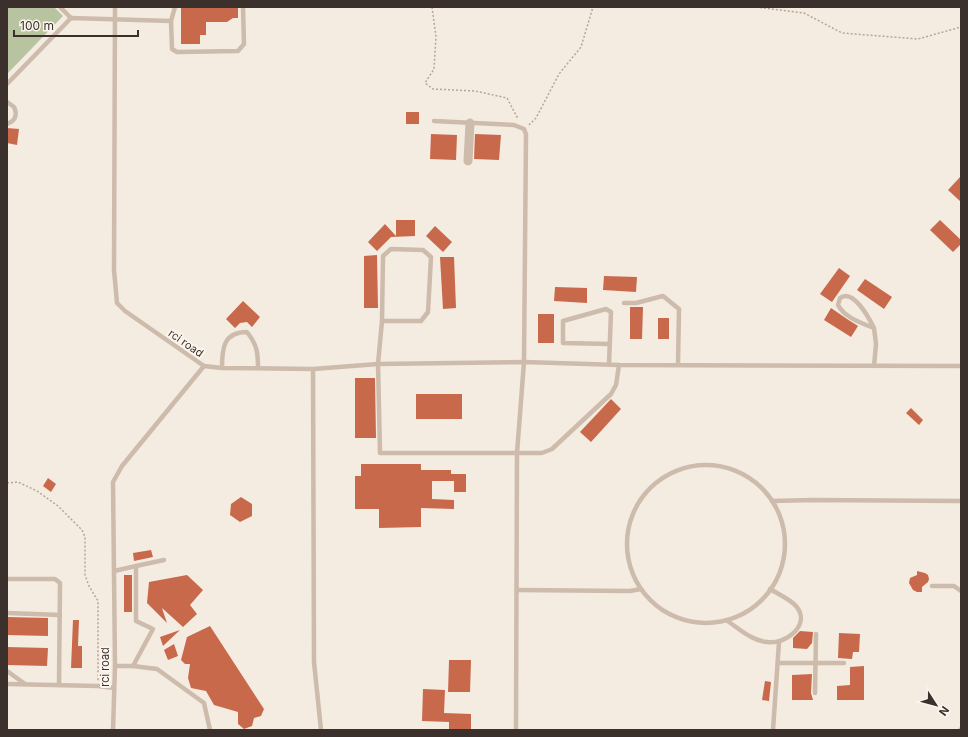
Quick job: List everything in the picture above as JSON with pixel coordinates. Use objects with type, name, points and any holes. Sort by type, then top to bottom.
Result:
[{"type":"street","points":[[468,161],[470,123]]},
{"type":"lane","points":[[60,7],[71,18],[171,21]]},
{"type":"lane","name":"rci road","points":[[113,730],[113,482],[122,466],[204,366],[125,311],[117,303],[114,270],[115,7]]},
{"type":"lane","points":[[175,7],[171,21],[172,49],[177,52],[238,51],[244,44],[243,7]]},
{"type":"lane","points":[[7,83],[71,18]]},
{"type":"lane","points":[[7,102],[14,107],[16,114],[13,120],[7,124]]},
{"type":"lane","points":[[434,121],[514,125],[524,129],[526,140],[524,362],[517,453],[516,730]]},
{"type":"lane","points":[[382,321],[421,321],[428,312],[431,257],[423,250],[391,249],[383,256],[382,321],[378,364],[380,453],[542,454],[552,449],[611,394],[616,385],[619,365]]},
{"type":"lane","points":[[874,328],[862,324],[841,310],[838,305],[840,298],[843,295],[853,299],[864,309],[874,328],[876,344],[874,366]]},
{"type":"lane","points":[[624,303],[636,303],[663,296],[679,309],[678,364]]},
{"type":"lane","points":[[609,364],[610,344],[611,312],[606,309],[563,321],[563,343],[610,344]]},
{"type":"lane","points":[[222,368],[222,351],[228,339],[237,332],[246,332],[253,340],[258,352],[258,368]]},
{"type":"lane","points":[[204,366],[222,368],[313,369],[378,364],[524,362],[619,365],[961,366]]},
{"type":"lane","points":[[313,369],[314,662],[321,730]]},
{"type":"lane","points":[[707,465],[722,467],[737,471],[751,479],[763,489],[772,501],[782,522],[784,546],[781,568],[770,589],[755,605],[736,617],[712,623],[698,623],[672,615],[660,608],[649,600],[641,589],[633,575],[628,560],[628,529],[640,500],[650,488],[662,478],[691,466],[707,465]]},
{"type":"lane","points":[[772,501],[961,501]]},
{"type":"lane","points":[[114,571],[164,560]]},
{"type":"lane","points":[[133,666],[153,629],[136,621],[136,566]]},
{"type":"lane","points":[[7,578],[55,578],[60,583],[59,685]]},
{"type":"lane","points":[[932,586],[954,586],[961,591]]},
{"type":"lane","points":[[517,590],[630,591],[641,589]]},
{"type":"lane","points":[[726,620],[751,637],[768,643],[779,642],[789,638],[796,631],[801,622],[800,613],[796,606],[770,589]]},
{"type":"lane","points":[[7,613],[60,615]]},
{"type":"lane","points":[[815,693],[816,634]]},
{"type":"lane","points":[[773,730],[779,663],[779,642]]},
{"type":"lane","points":[[779,663],[844,664]]},
{"type":"lane","points":[[114,666],[133,666],[157,669],[204,703],[210,730]]},
{"type":"lane","points":[[7,670],[24,684]]},
{"type":"lane","points":[[7,684],[98,686],[114,688]]},
{"type":"path","points":[[432,7],[436,37],[434,69],[425,83],[433,89],[475,91],[507,98],[524,129],[536,118],[559,74],[581,47],[593,7]]},
{"type":"path","points":[[756,7],[804,12],[842,33],[918,39],[961,27]]},
{"type":"path","points":[[7,482],[18,482],[36,491],[58,506],[82,530],[85,537],[85,575],[89,586],[98,601],[98,686]]},
{"type":"green space","points":[[7,7],[54,7],[63,16],[8,73],[7,72]]},
{"type":"building","points":[[181,7],[238,7],[238,18],[233,18],[227,22],[206,22],[206,35],[200,35],[200,44],[181,44]]},
{"type":"building","points":[[406,112],[419,112],[419,124],[406,124]]},
{"type":"building","points":[[7,128],[19,129],[17,145],[7,143]]},
{"type":"building","points":[[431,134],[457,135],[456,160],[430,159]]},
{"type":"building","points":[[475,134],[501,135],[499,160],[474,159]]},
{"type":"building","points":[[961,176],[961,202],[948,190]]},
{"type":"building","points":[[396,220],[415,220],[415,236],[391,237],[377,251],[368,242],[385,224],[396,236]]},
{"type":"building","points":[[940,220],[961,240],[961,244],[953,252],[930,230]]},
{"type":"building","points":[[435,226],[452,242],[443,252],[426,236]]},
{"type":"building","points":[[377,255],[378,308],[364,308],[364,256]]},
{"type":"building","points":[[440,257],[454,257],[456,308],[443,309]]},
{"type":"building","points":[[839,268],[850,276],[832,302],[820,294]]},
{"type":"building","points":[[604,276],[637,277],[636,292],[603,290]]},
{"type":"building","points":[[865,279],[892,297],[884,309],[857,290]]},
{"type":"building","points":[[555,287],[587,288],[587,303],[554,301]]},
{"type":"building","points":[[243,301],[260,317],[252,327],[247,322],[240,323],[235,328],[226,319]]},
{"type":"building","points":[[630,307],[643,307],[642,339],[630,339]]},
{"type":"building","points":[[831,308],[858,326],[851,337],[824,320]]},
{"type":"building","points":[[538,314],[554,314],[554,343],[538,343]]},
{"type":"building","points":[[658,318],[669,318],[669,339],[658,339]]},
{"type":"building","points":[[355,378],[375,378],[376,438],[355,438]]},
{"type":"building","points":[[416,394],[462,394],[462,419],[416,419]]},
{"type":"building","points":[[611,399],[621,409],[591,442],[580,432]]},
{"type":"building","points":[[911,408],[923,420],[919,425],[906,413]]},
{"type":"building","points":[[361,464],[421,464],[421,470],[451,470],[451,474],[466,474],[466,492],[454,492],[454,481],[432,481],[432,499],[454,500],[454,509],[421,508],[421,527],[379,528],[379,509],[355,509],[355,476],[361,476]]},
{"type":"building","points":[[48,478],[56,484],[51,492],[43,486]]},
{"type":"building","points":[[241,497],[252,504],[252,516],[240,522],[230,515],[231,504]]},
{"type":"building","points":[[151,550],[153,557],[134,561],[133,553]]},
{"type":"building","points":[[917,571],[928,575],[929,579],[928,582],[922,587],[922,592],[913,590],[909,583],[910,578],[917,575]]},
{"type":"building","points":[[124,575],[132,575],[132,612],[124,612]]},
{"type":"building","points":[[187,575],[203,590],[190,605],[197,614],[183,627],[162,608],[167,623],[147,603],[149,582]]},
{"type":"building","points":[[7,617],[48,618],[48,636],[7,635]]},
{"type":"building","points":[[73,620],[79,620],[78,646],[82,646],[82,668],[71,668]]},
{"type":"building","points":[[210,626],[264,709],[261,716],[254,718],[252,726],[244,729],[238,724],[238,712],[214,705],[206,691],[191,688],[188,678],[190,664],[185,664],[181,660],[187,637]]},
{"type":"building","points":[[180,630],[163,646],[160,637]]},
{"type":"building","points":[[800,631],[813,632],[812,643],[807,649],[793,648],[793,638]]},
{"type":"building","points":[[839,633],[860,634],[859,652],[853,652],[852,659],[838,658]]},
{"type":"building","points":[[174,644],[178,656],[168,660],[164,650]]},
{"type":"building","points":[[7,647],[48,648],[47,666],[7,665]]},
{"type":"building","points":[[449,660],[471,660],[470,692],[448,692]]},
{"type":"building","points":[[864,666],[864,700],[837,700],[837,686],[850,685],[850,667]]},
{"type":"building","points":[[812,674],[811,693],[813,700],[792,700],[792,675]]},
{"type":"building","points":[[765,681],[771,682],[769,701],[762,700]]},
{"type":"building","points":[[423,689],[445,690],[444,713],[471,714],[471,730],[449,730],[449,722],[422,721]]}]
